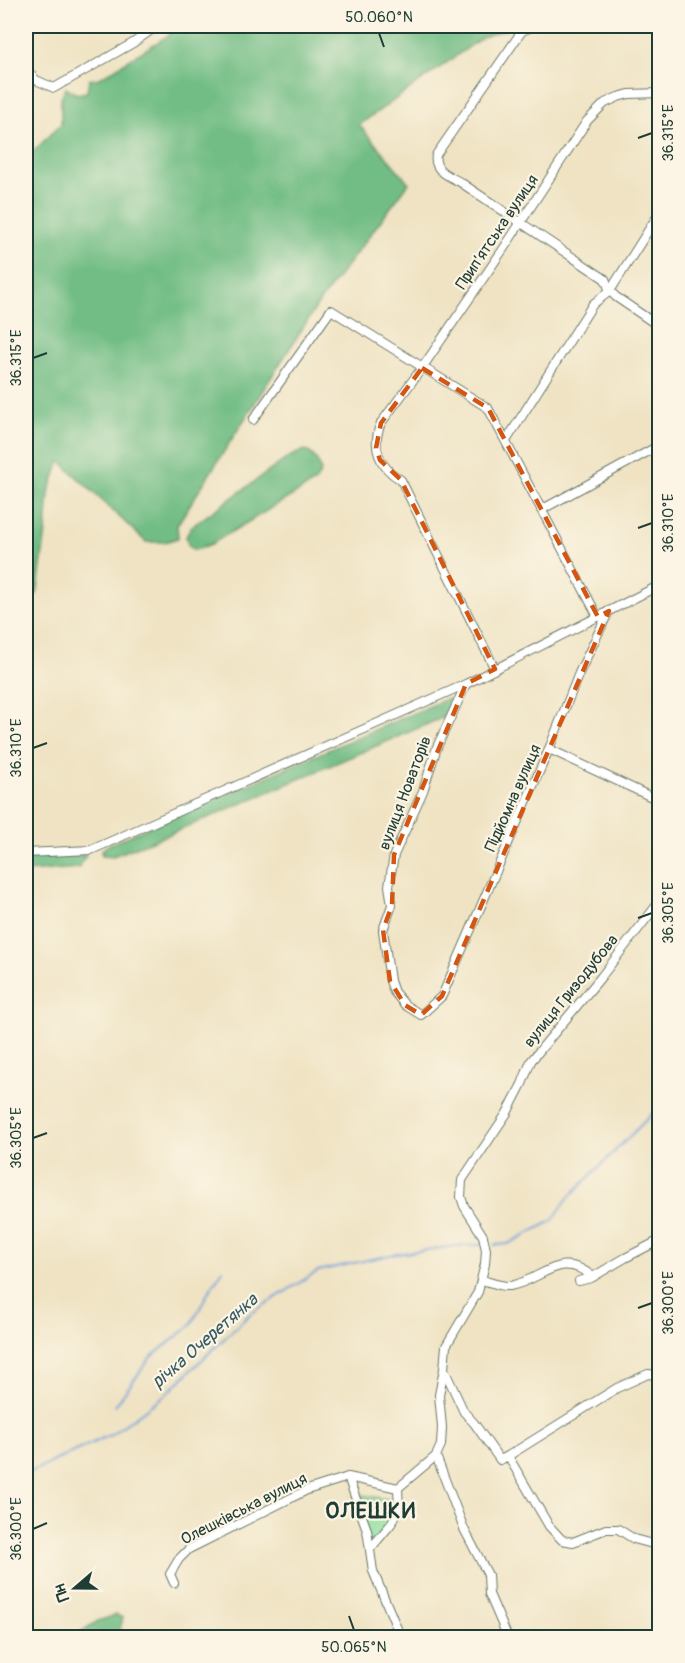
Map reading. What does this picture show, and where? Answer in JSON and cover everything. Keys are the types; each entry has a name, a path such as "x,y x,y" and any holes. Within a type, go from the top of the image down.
{"street":[{"path":"26,69 36,80 54,88 134,43 157,26"},
{"path":"534,26 522,31 436,155 435,161 441,171 605,279 610,291 616,297 660,327"},
{"name":"Прип’ятська вулиця","path":"495,669 401,480 391,474 380,460 376,441 381,423 422,368 586,121 605,104 618,97 629,94 660,93"},
{"path":"506,441 593,304 610,291 660,212"},
{"path":"253,420 331,310 488,408 598,617"},
{"path":"541,510 660,445"},
{"path":"26,853 91,850 466,684 660,585"},
{"name":"Підйомна вулиця","path":"442,996 579,674 609,612"},
{"name":"вулиця Новаторів","path":"442,996 422,1015 405,1005 394,992 390,981 383,930 392,905 389,886 394,855 423,791 437,747 466,684"},
{"path":"549,749 660,801"},
{"name":"вулиця Гризодубова","path":"436,1456 441,1445 439,1395 446,1346 482,1280 486,1250 483,1236 464,1206 461,1197 462,1180 507,1113 531,1061 602,977 660,901"},
{"path":"579,1281 594,1277 660,1240"},
{"path":"482,1280 508,1286 564,1264 583,1269 594,1277"},
{"path":"444,1369 464,1413 500,1460 617,1388 648,1374 658,1377"},
{"path":"371,1548 391,1524 399,1509 398,1488 436,1456 464,1529 488,1575 489,1594 508,1638"},
{"path":"508,1456 549,1526 562,1540 573,1542 606,1529 618,1529 647,1545 660,1546"},
{"path":"348,1477 367,1530 373,1571 401,1638"},
{"name":"Олешківська вулиця","path":"174,1583 170,1574 179,1559 189,1549 307,1490 348,1477 398,1488"}],"highlighted area":[{"path":"422,368 488,408 598,617 609,611 442,996 421,1015 405,1005 390,981 383,930 392,905 394,855 466,684 495,669 401,480 380,460 376,448 381,423"}],"green space":[{"path":"175,26 514,26 483,37 359,125 409,183 318,304 177,525 178,538 165,542 146,542 60,461 49,492 37,594 26,597 26,159 61,124 61,97 66,88 77,94 87,92 89,80 100,78 169,35"},
{"path":"305,450 316,459 320,468 321,472 315,482 211,544 195,550 189,546 186,537 191,527 289,457"},
{"path":"446,699 453,702 453,709 444,717 170,834 113,856 102,855 101,851 108,845"},
{"path":"86,855 79,868 26,872 26,856"},
{"path":"355,1494 398,1501 399,1509 371,1548"},
{"path":"116,1615 123,1618 119,1633 114,1637 72,1637 98,1621"}],"waterway":[{"name":"річка Очеретянка","path":"494,1245 508,1244 552,1221 568,1198 660,1106"},
{"name":"річка Очеретянка","path":"26,1474 112,1434 165,1395 250,1314 318,1271 390,1255 456,1246 482,1245"},
{"path":"115,1406 150,1358 191,1325 223,1270"}],"district":[{"name":"ОЛЕШКИ","path":"371,1511"}]}
